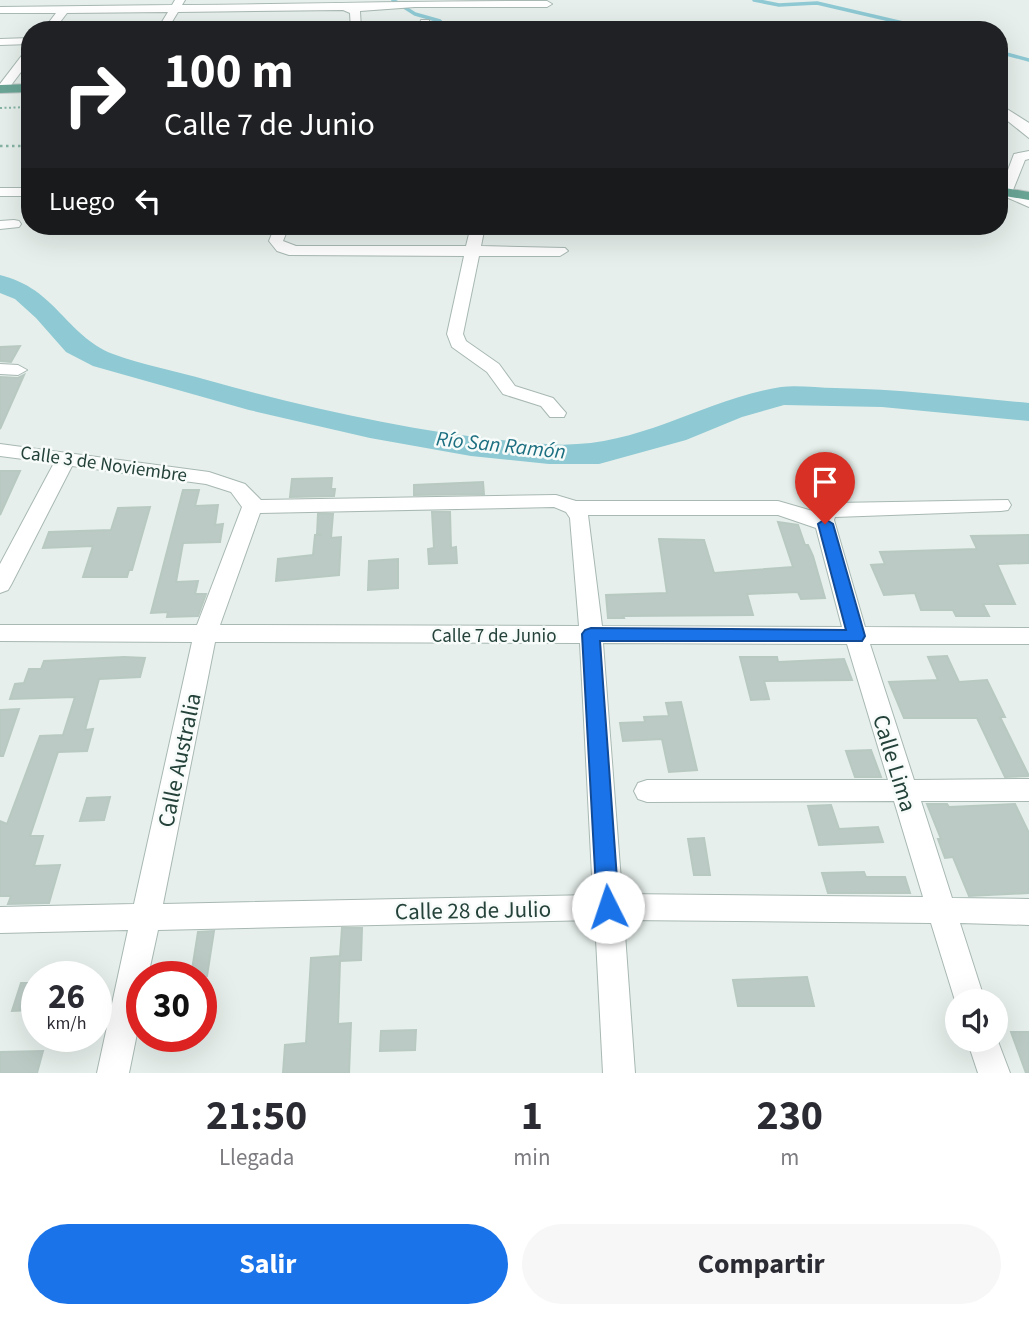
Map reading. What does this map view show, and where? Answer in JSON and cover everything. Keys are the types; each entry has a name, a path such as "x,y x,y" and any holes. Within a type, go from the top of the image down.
{"main road":[{"path":"1,89 21,88"},
{"path":"1008,193 1029,196"}],"street":[{"path":"0,10 177,4 284,4 351,8 415,2 547,4"},
{"path":"167,21 177,4"},
{"path":"351,8 355,11 357,21"},
{"path":"55,21 64,9"},
{"path":"0,42 21,41"},
{"path":"1,89 21,63"},
{"path":"1008,114 1025,126 1029,134"},
{"path":"1008,180 1019,157 1029,155"},
{"path":"0,192 21,192"},
{"path":"1008,194 1029,203"},
{"path":"278,235 276,241 283,249 560,251"},
{"path":"476,235 455,334 458,343 493,368 509,390 547,402 557,413"},
{"name":"Calle 3 de Noviembre","path":"0,450 209,478 238,488 251,501 252,507"},
{"path":"0,584 66,457"},
{"path":"252,507 556,501 574,508 778,508 800,513 825,524"},
{"path":"825,524 824,515 835,509 1001,505"},
{"name":"Calle Australia","path":"113,1073 205,635 252,507"},
{"path":"574,508 580,519 591,634 619,1073"},
{"name":"Calle Lima","path":"825,524 939,911 966,989"},
{"name":"Calle 7 de Junio","path":"0,634 1029,636"},
{"path":"647,791 1029,790"},
{"name":"Calle 28 de Julio","path":"0,920 608,907 765,906 1029,912"},
{"path":"986,1052 994,1073"}],"path":[{"path":"0,108 21,107"},
{"path":"0,146 21,146"}],"building":[{"path":"20,346 11,362 0,361 0,347"},
{"path":"24,375 0,429 0,377 18,378"},
{"path":"0,471 20,471 0,515"},
{"path":"332,478 331,489 335,489 334,496 290,497 292,479"},
{"path":"483,482 484,494 414,495 414,485"},
{"path":"183,490 199,490 195,506 218,505 215,525 223,524 220,542 183,543 176,582 198,581 195,594 206,594 198,616 167,617 168,612 151,613"},
{"path":"150,507 132,570 129,570 127,577 83,577 93,546 43,548 49,532 111,530 118,508"},
{"path":"432,512 450,512 451,548 456,547 457,563 429,564 428,549 434,548"},
{"path":"318,514 333,514 331,538 341,537 339,575 276,581 278,559 313,555 315,535 322,535 317,534"},
{"path":"778,522 798,525 805,545 808,545 813,556 825,598 801,599 798,592 747,594 753,615 608,618 606,595 667,593 659,539 704,540 714,573 793,567"},
{"path":"1029,535 1029,563 997,564 1015,604 983,604 989,616 956,616 953,610 921,610 915,593 884,595 871,565 885,564 880,552 977,549 971,536"},
{"path":"398,559 398,588 368,590 369,561"},
{"path":"947,656 959,682 987,680 1005,717 1000,717 1029,776 1005,777 977,718 904,718 889,682 938,680 928,657"},
{"path":"740,657 777,657 778,662 844,659 852,680 764,681 769,699 751,700"},
{"path":"145,658 140,677 99,679 85,730 93,729 87,751 58,752 30,836 43,836 34,866 60,865 49,903 8,904 11,896 0,896 0,821 7,824 40,736 63,735 75,697 10,699 15,684 24,683 29,669 41,669 44,661"},
{"path":"681,702 697,770 669,772 662,739 623,741 620,723 645,722 644,717 669,716 666,703"},
{"path":"19,709 3,756 0,756 0,710"},
{"path":"871,750 881,777 855,777 846,751"},
{"path":"110,797 104,820 80,821 87,798"},
{"path":"927,804 947,804 949,807 1015,804 1029,833 1029,893 969,896 953,857 945,858 938,839 941,839"},
{"path":"831,805 839,829 878,827 883,842 819,845 808,806"},
{"path":"704,838 710,875 694,875 688,839"},
{"path":"864,872 866,877 905,877 910,893 828,893 822,873"},
{"path":"342,928 362,928 361,960 340,961 338,1024 351,1023 349,1073 283,1073 285,1045 306,1043 311,958 340,956"},
{"path":"214,931 209,961 193,961 198,932"},
{"path":"807,977 814,1006 738,1006 733,980"},
{"path":"21,983 21,1011 12,1011"},
{"path":"416,1030 415,1050 380,1051 381,1031"},
{"path":"1011,1032 1029,1032 1029,1073 1026,1073"},
{"path":"0,1052 43,1052 37,1073 0,1073"}],"waterway":[{"path":"393,0 415,14 440,21"},
{"path":"754,0 779,5 817,3 894,21"},
{"path":"1008,54 1029,60"},
{"name":"Río San Ramón","path":"0,283 24,293 46,312 76,346 103,360 249,401 370,429 471,446 549,454 599,454 675,433 731,410 783,396 882,398 1029,412"}],"route":[{"path":"608,907 591,634 856,636 825,524"}]}
